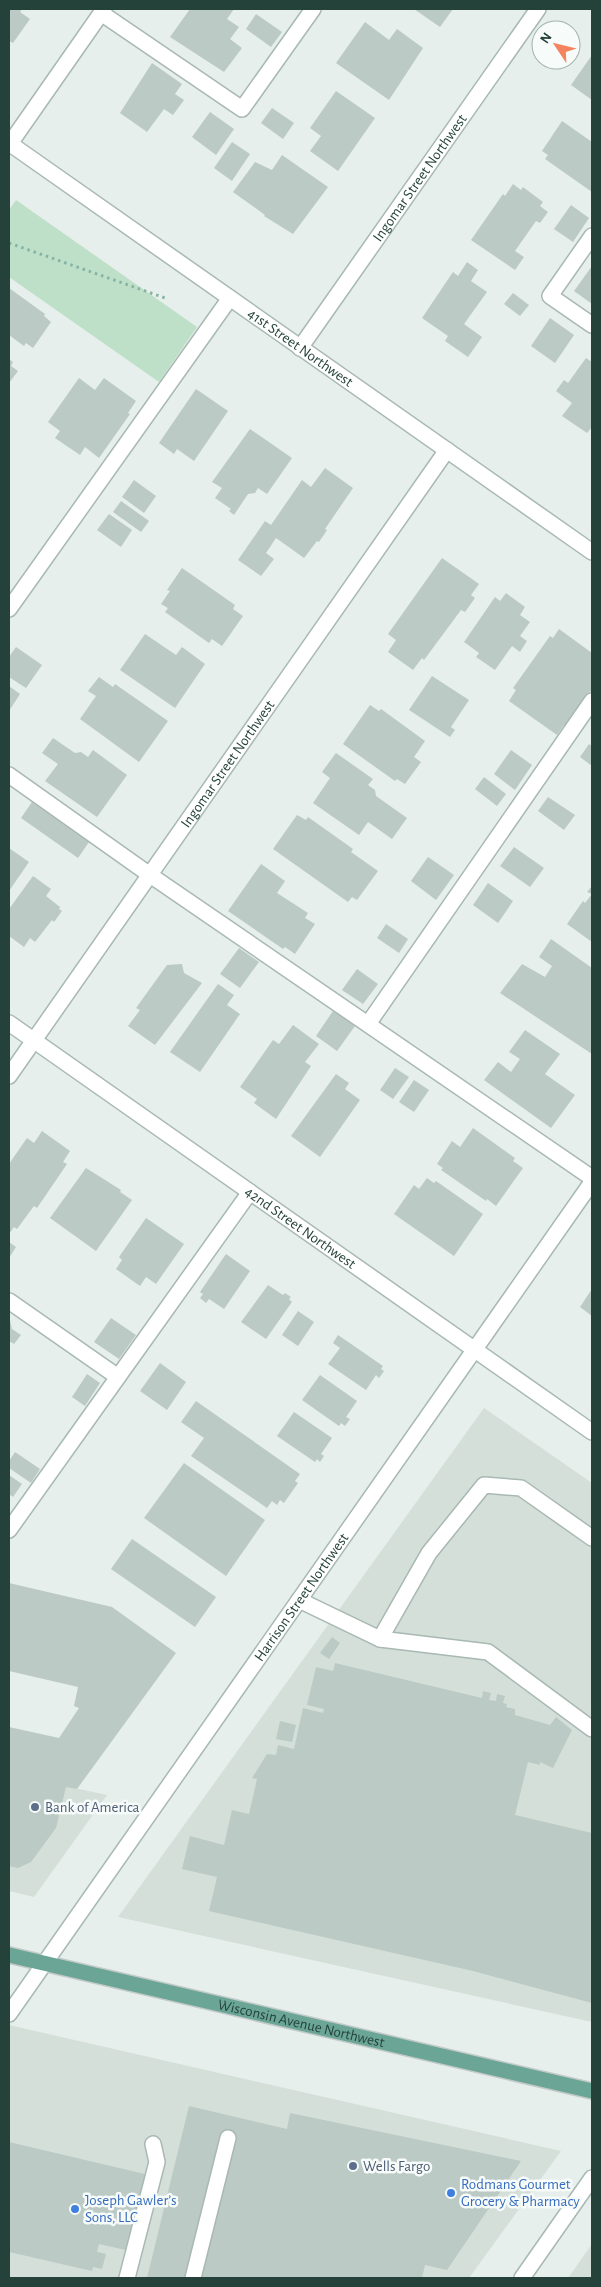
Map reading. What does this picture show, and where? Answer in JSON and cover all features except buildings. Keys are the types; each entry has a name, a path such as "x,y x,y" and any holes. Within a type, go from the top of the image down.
{"main road":[{"name":"Wisconsin Avenue Northwest","path":"9,1955 592,2091"}],"street":[{"path":"9,144 102,11 242,109 313,9"},
{"name":"Ingomar Street Northwest","path":"300,348 538,9"},
{"name":"41st Street Northwest","path":"9,144 592,552"},
{"path":"592,236 550,296 592,325"},
{"path":"9,609 230,298"},
{"name":"Ingomar Street Northwest","path":"9,1076 447,450"},
{"path":"368,1024 592,701"},
{"path":"9,775 150,875 592,1178"},
{"name":"42nd Street Northwest","path":"9,1023 592,1432"},
{"name":"Harrison Street Northwest","path":"9,2014 592,1182"},
{"path":"9,1530 250,1192"},
{"path":"9,1301 118,1377"},
{"path":"380,1639 429,1553 484,1485 521,1488 592,1538"},
{"path":"299,1600 380,1639 488,1652 592,1729"},
{"path":"193,2278 228,2138"},
{"path":"127,2278 157,2162 153,2144"},
{"path":"522,2278 592,2178"}],"path":[{"path":"9,243 168,299"}],"shaded area":[{"path":"484,1408 592,1483 592,2022 118,1917"},
{"path":"9,1774 107,1795 34,1897 9,1891"},
{"path":"9,2025 561,2151 469,2278 9,2278"},
{"path":"592,2244 592,2278 568,2278"}],"green space":[{"path":"16,200 197,327 159,382 9,277 9,210"}],"place":[{"name":"Bank of America","path":"35,1807"},
{"name":"Wells Fargo","path":"353,2166"},
{"name":"Rodmans Gourmet Grocery & Pharmacy","path":"451,2193"},
{"name":"Joseph Gawler’s Sons, LLC","path":"75,2209"}]}
